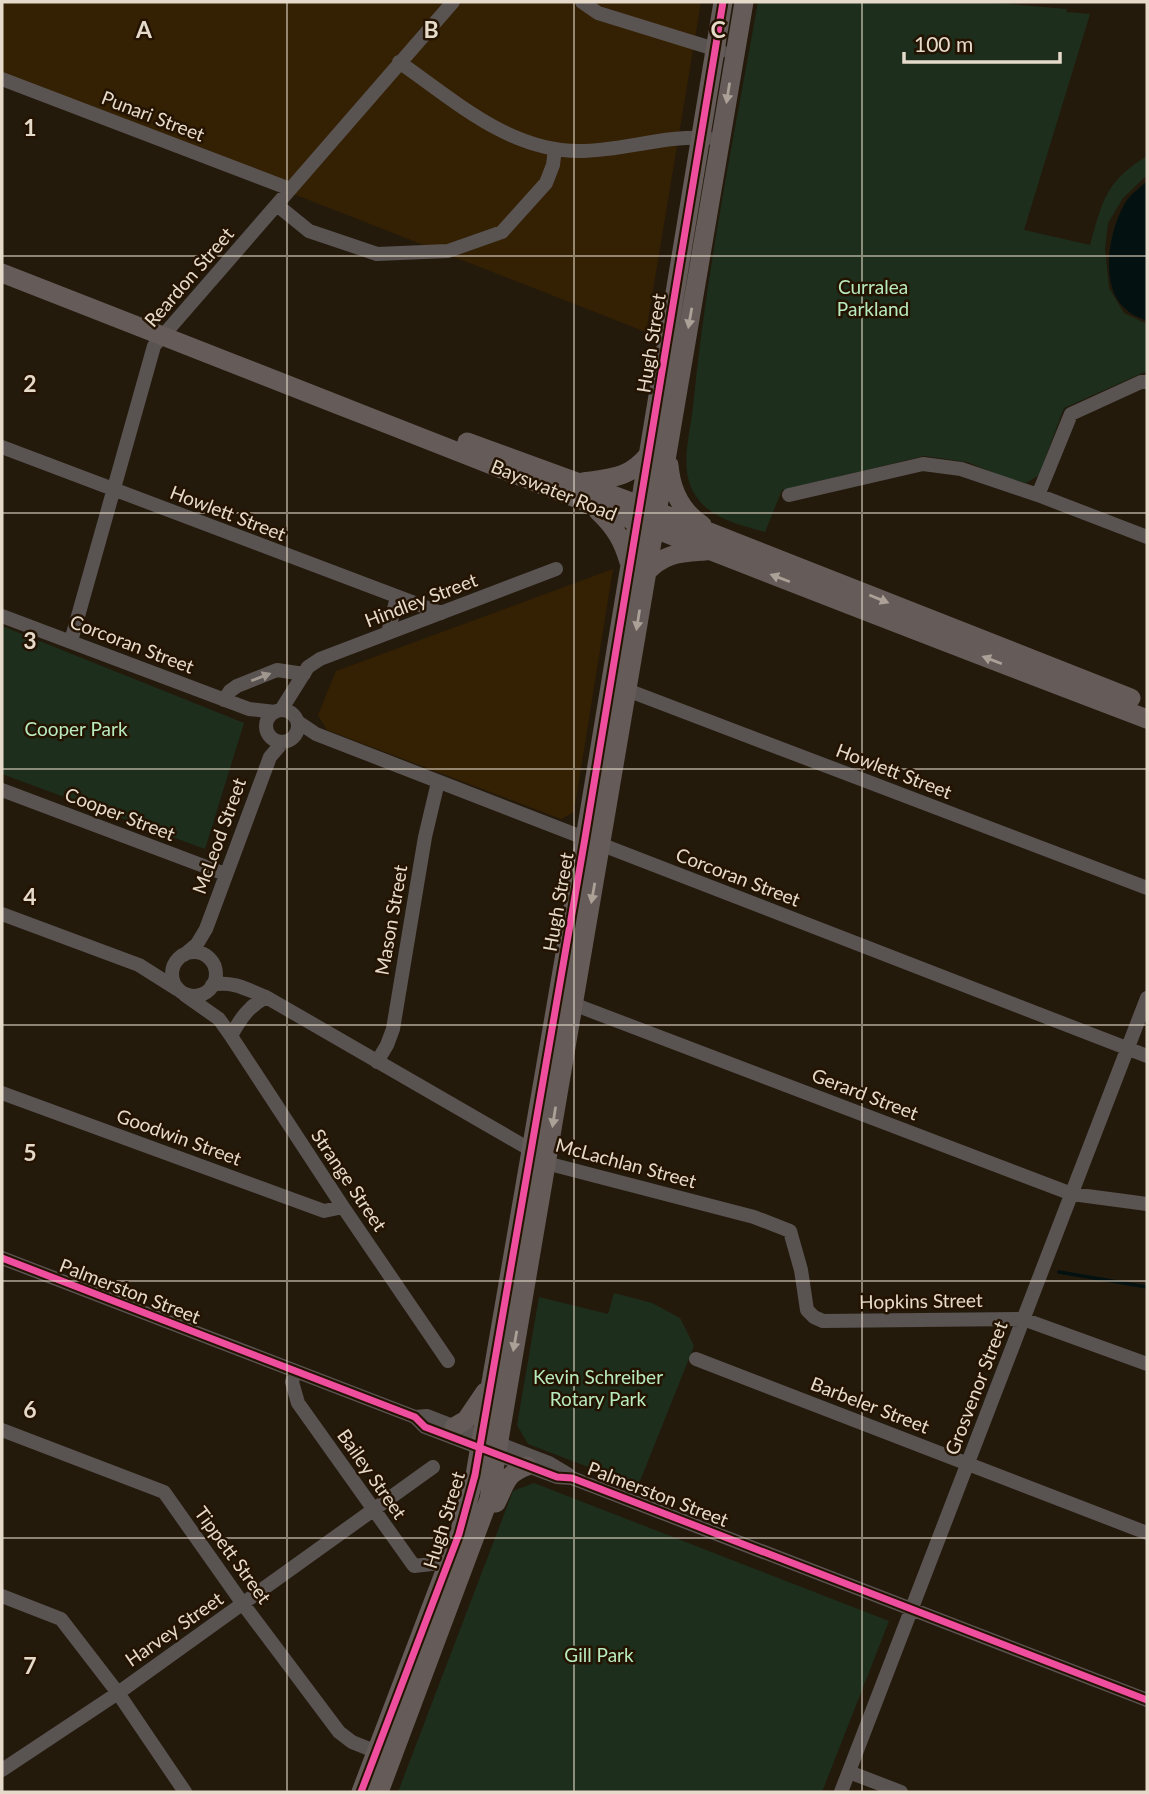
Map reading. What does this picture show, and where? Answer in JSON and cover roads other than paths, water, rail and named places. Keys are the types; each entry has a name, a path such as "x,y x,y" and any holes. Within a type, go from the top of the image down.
{"main road":[{"name":"Hugh Street","path":"711,138 715,50 723,2"},
{"name":"Hugh Street","path":"379,1792 384,1755 488,1445 546,1163 573,1004 593,841 646,517 711,138 735,55 744,2"},
{"name":"Bayswater Road","path":"2,263 593,506 646,517"},
{"name":"Bayswater Road","path":"2,273 579,482 646,517 1147,705"},
{"path":"579,482 631,472 658,454 682,505 714,543 664,558 638,570 617,532 593,506"},
{"name":"Bayswater Road","path":"714,543 1147,719"},
{"name":"Hugh Street","path":"360,1792 384,1755 484,1516 495,1466 488,1445 490,1384 530,1150 593,841 627,690 638,570"},
{"path":"454,1427 466,1420 475,1410 490,1384"},
{"path":"484,1516 497,1501 509,1476 515,1470 527,1466"}],"street":[{"name":"Reardon Street","path":"71,641 154,346 453,2"},
{"path":"582,2 598,13 735,55"},
{"path":"399,62 500,131 519,140 555,149 581,151 711,138"},
{"name":"Punari Street","path":"2,79 290,188"},
{"path":"277,205 309,231 377,254 448,251 502,232 545,183 555,149"},
{"path":"1038,495 1071,414 1141,382 1147,382"},
{"name":"Howlett Street","path":"2,447 441,613"},
{"path":"789,495 923,464 961,469 1147,537"},
{"name":"Hindley Street","path":"278,711 308,667 320,659 556,569"},
{"path":"388,633 397,597"},
{"name":"Corcoran Street","path":"2,616 249,709 278,711"},
{"path":"224,700 237,686 278,670 301,677 297,734 288,740"},
{"name":"Howlett Street","path":"627,690 1147,888"},
{"name":"Corcoran Street","path":"249,709 267,732"},
{"path":"298,721 289,711 278,711 267,721 267,732 276,741 316,734"},
{"name":"Corcoran Street","path":"298,721 316,734 1147,1056"},
{"name":"McLeod Street","path":"267,732 270,757"},
{"name":"McLeod Street","path":"179,959 197,944 206,929 270,757 288,740"},
{"name":"Mason Street","path":"377,1062 393,1029 425,837 438,782"},
{"name":"Cooper Street","path":"2,790 225,874"},
{"path":"2,914 139,965 158,967 179,959 197,953 213,964 216,977 211,988 197,996 181,992 172,978 179,959"},
{"name":"McLeod Street","path":"206,929 206,946 213,964"},
{"name":"McLachlan Street","path":"213,964 235,984"},
{"name":"Strange Street","path":"139,965 219,1020 449,1361"},
{"name":"McLachlan Street","path":"211,988 222,983 235,984 266,997 530,1150 546,1163 754,1217 790,1231 801,1270 807,1310 814,1318"},
{"name":"Strange Street","path":"211,988 219,1020"},
{"path":"231,1036 244,1013 266,997"},
{"name":"Grosvenor Street","path":"841,1792 1147,998"},
{"name":"Gerard Street","path":"573,1004 1072,1195 1147,1203"},
{"name":"Goodwin Street","path":"2,1093 324,1211 343,1207"},
{"name":"Palmerston Street","path":"2,1258 415,1417 425,1427 556,1467 572,1478 1147,1700"},
{"name":"Hopkins Street","path":"814,1318 832,1322 1023,1319 1147,1364"},
{"name":"Barbeler Street","path":"696,1359 1147,1533"},
{"name":"Bailey Street","path":"295,1371 292,1382 298,1403 414,1566 449,1562"},
{"name":"Palmerston Street","path":"415,1417 427,1416 454,1427 527,1466 557,1478 572,1478"},
{"name":"Tippett Street","path":"2,1430 164,1492 243,1604 339,1732 352,1742 384,1755"},
{"name":"Harvey Street","path":"2,1770 118,1693 433,1467"},
{"path":"2,1596 61,1619 118,1693 185,1792"},
{"path":"849,1772 901,1792"}],"waterway":[{"path":"1059,1272 1147,1287"}],"park label":[{"name":"Curralea Parkland","path":"873,298"},
{"name":"Cooper Park","path":"76,729"},
{"name":"Kevin Schreiber Rotary Park","path":"598,1388"},
{"name":"Gill Park","path":"599,1655"}]}
